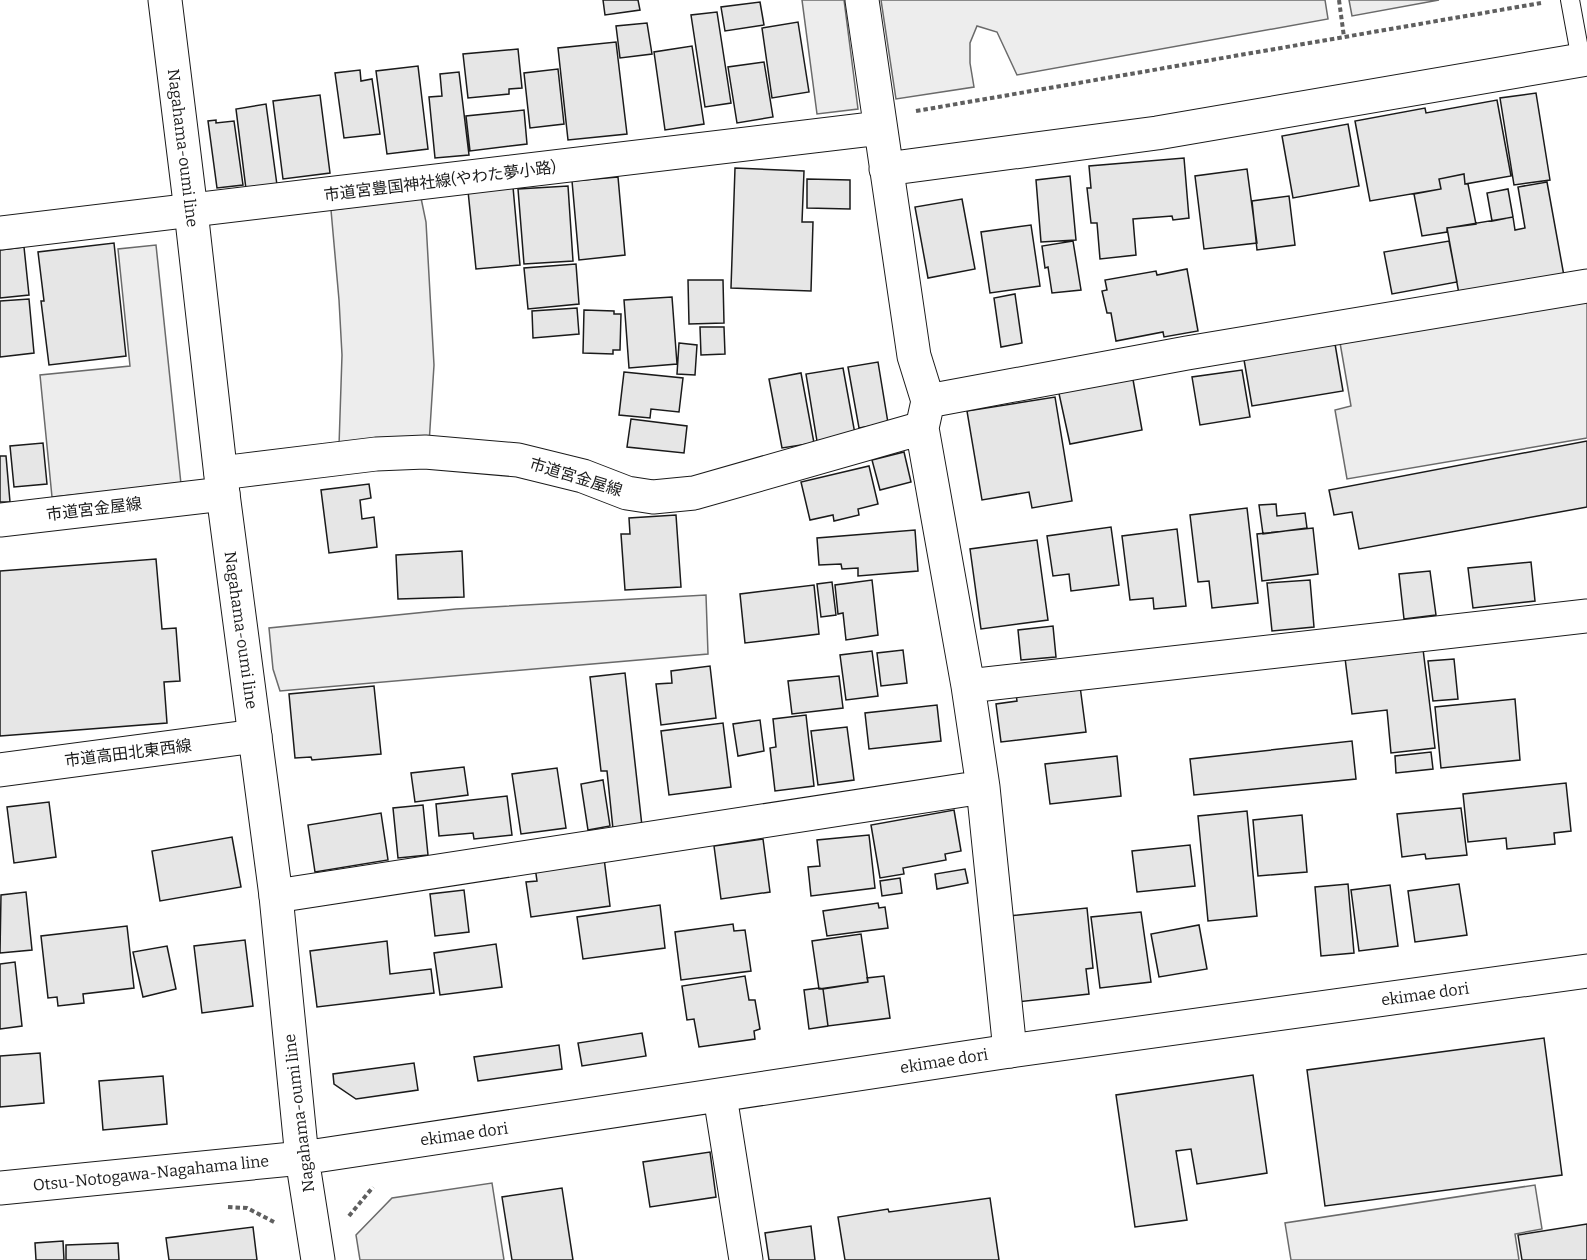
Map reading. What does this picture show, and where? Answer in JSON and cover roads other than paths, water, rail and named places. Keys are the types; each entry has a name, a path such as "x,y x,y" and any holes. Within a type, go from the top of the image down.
{"street":[{"name":"Nagahama-oumi line","path":"165,0 222,484 276,896 302,1158 318,1260"},
{"path":"862,0 914,356 983,787 1010,1051"},
{"path":"886,170 1156,133 1584,59"},
{"name":"市道宮豊国神社線(やわた夢小路)","path":"0,233 191,211 880,123"},
{"name":"市道宮金屋線","path":"0,519 222,484 376,454 425,452 518,460 583,476 627,493 653,497 694,493 925,414 1187,353 1587,286"},
{"path":"968,686 1587,616"},
{"name":"市道高田北東西線","path":"0,770 255,736"},
{"path":"276,896 983,787"},
{"name":"ekimae dori","path":"302,1158 1010,1051 1587,971"},
{"path":"720,1096 746,1260"},
{"name":"Otsu-Notogawa-Nagahama line","path":"0,1188 302,1158"}],"lane":[{"path":"1570,0 1584,59"}]}
